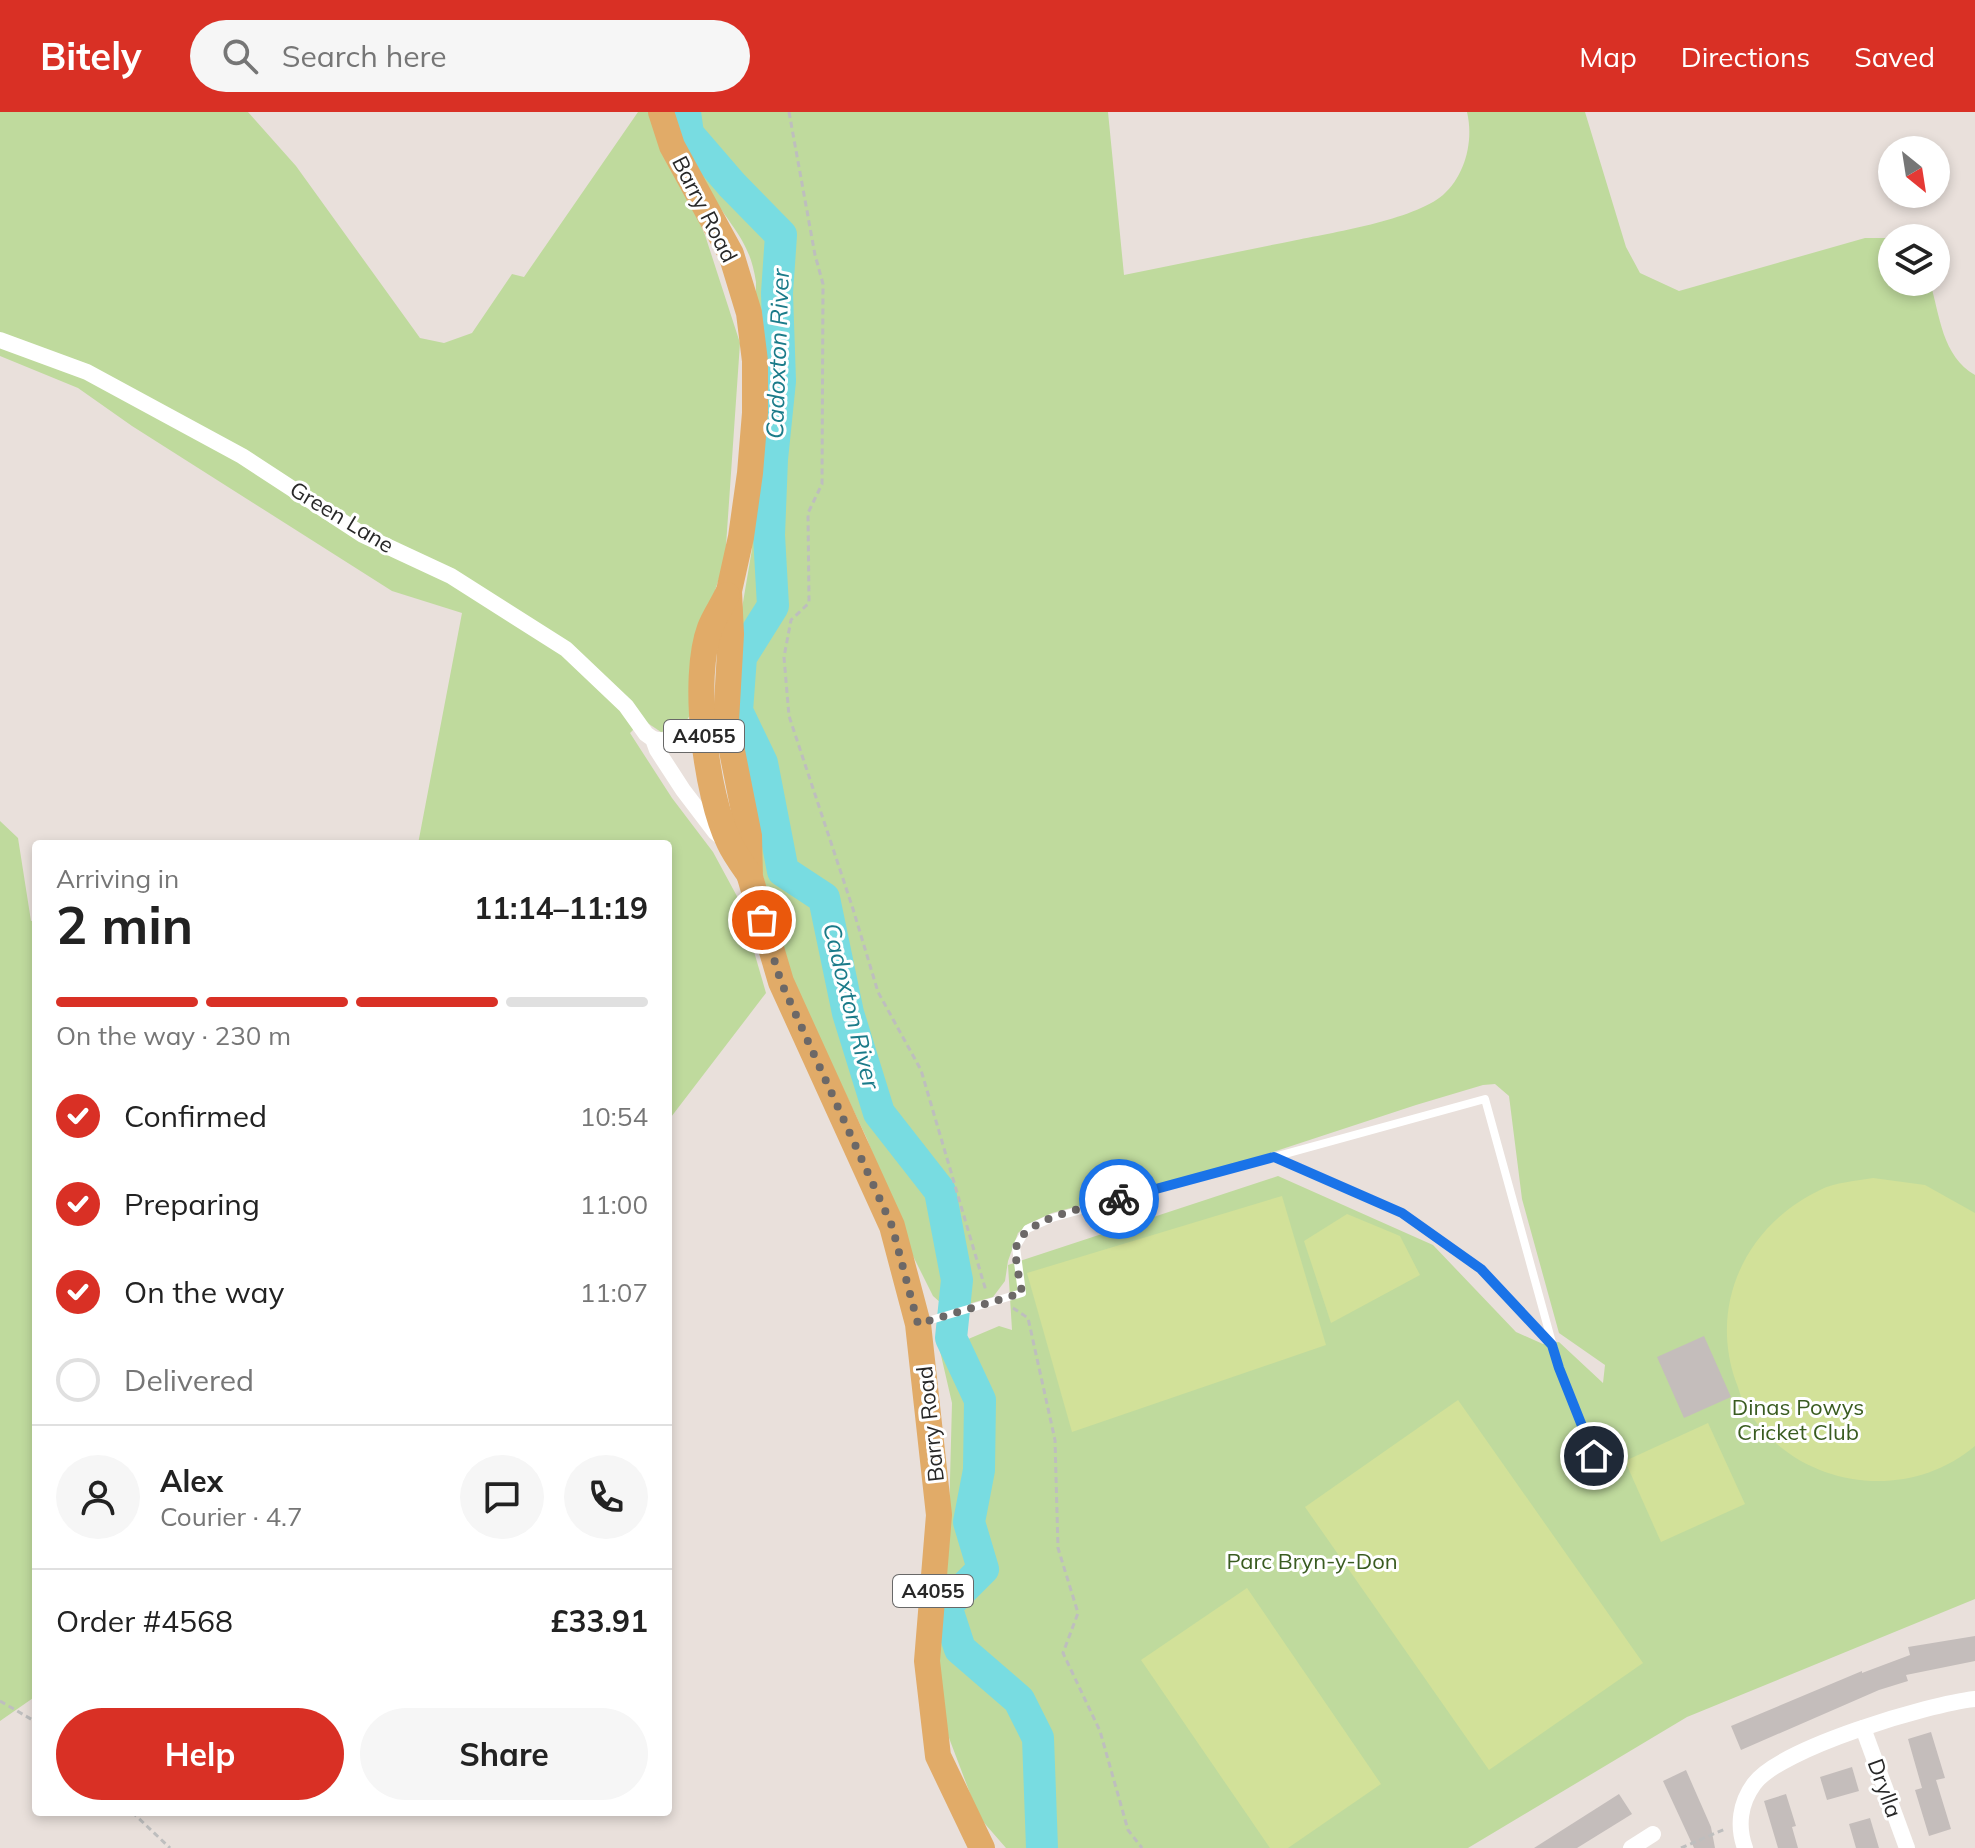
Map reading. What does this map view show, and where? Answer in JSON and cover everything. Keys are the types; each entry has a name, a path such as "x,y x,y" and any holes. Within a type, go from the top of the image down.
{"main road":[{"name":"Barry Road","path":"661,112 672,146 731,254 749,313 755,361 755,413 746,499 729,591 731,634 726,721 749,836 750,877 781,982 892,1226 918,1324 939,1515 927,1661 938,1756 982,1848"},
{"name":"Barry Road","path":"729,591 709,630 703,673 702,719 712,783 728,842 750,877"}],"street":[{"name":"Green Lane","path":"0,340 87,372 242,456 363,535 451,576 566,649 626,706 653,739 683,790 715,832 728,842"},
{"path":"653,739 661,741 685,735 702,719"},
{"path":"683,790 695,791 712,783 733,763"},
{"path":"1745,1848 1740,1816 1755,1783 1770,1770 1863,1728 1921,1710 1975,1699"},
{"name":"Drylla","path":"1863,1728 1907,1848"},
{"path":"1631,1848 1653,1834"}],"lane":[{"path":"918,1324 1022,1293 1016,1247 1027,1229 1052,1218 1485,1099 1559,1368 1594,1456"},
{"path":"1274,1157 1402,1213 1481,1269 1552,1345"}],"path":[{"path":"789,112 823,284 822,484 808,513 809,603 791,620 784,657 789,716 878,992 921,1070 989,1303"},
{"path":"1001,1299 1028,1318 1055,1440 1058,1548 1078,1613 1063,1653 1100,1731 1128,1830 1142,1848"},
{"path":"0,1701 32,1720"},
{"path":"136,1816 170,1848"},
{"path":"1681,1848 1740,1823"}],"green space":[{"path":"0,112 248,112 296,166 420,338 444,343 472,333 512,274 524,277 638,112 650,112 705,235 740,343 725,560 710,606 691,714 681,728 661,732 643,720 630,733 672,798 713,852 739,900 766,993 672,1116 672,840 419,840 462,613 392,591 132,426 78,388 0,356"},
{"path":"674,112 1108,112 1124,275 1349,230 1413,212 1430,204 1451,187 1462,168 1469,135 1467,112 1585,112 1626,247 1640,273 1679,291 1865,238 1878,238 1878,296 1934,296 1949,346 1955,357 1975,375 1975,1599 1687,1717 1468,1848 1006,1848 979,1817 935,1701 948,1556 952,1403 940,1351 999,1326 1012,1330 1008,1265 1278,1176 1433,1245 1516,1332 1543,1344 1559,1342 1603,1383 1605,1365 1559,1333 1522,1199 1509,1096 1495,1084 1416,1105 1240,1163 1052,1213 1028,1224 1018,1233 1008,1261 1005,1281 993,1297 961,1306 941,1303 933,1296 908,1246 867,1139 789,974 763,876 739,759 740,620 752,549 756,282 750,257 740,237 702,178"},
{"path":"0,821 18,838 32,921 32,1699 0,1721"},
{"name":"Dinas Powys Cricket Club","path":"1873,1178 1925,1185 1975,1213 1975,1446 1947,1465 1916,1476 1883,1481 1850,1479 1819,1470 1790,1454 1765,1432 1744,1404 1736,1382 1729,1353 1727,1324 1731,1296 1740,1270 1754,1245 1772,1224 1794,1205 1826,1187"},
{"path":"1282,1196 1326,1345 1072,1432 1027,1273"},
{"path":"1347,1214 1400,1236 1420,1275 1331,1323 1304,1241"},
{"path":"1458,1400 1643,1663 1489,1770 1305,1507"},
{"path":"1708,1423 1745,1504 1661,1542 1625,1461"},
{"path":"1247,1588 1381,1784 1288,1848 1270,1848 1141,1660"}],"building":[{"path":"1704,1336 1731,1397 1684,1418 1657,1357"},
{"path":"1975,1636 1975,1661 1906,1675 1908,1681 1879,1690 1741,1750 1731,1726 1862,1671 1910,1655 1908,1647"},
{"path":"1931,1732 1945,1778 1936,1780 1951,1829 1929,1836 1915,1790 1922,1788 1908,1739"},
{"path":"1852,1767 1859,1791 1827,1800 1820,1777"},
{"path":"1686,1770 1711,1827 1715,1848 1694,1848 1663,1781"},
{"path":"1619,1794 1632,1814 1577,1848 1534,1848"},
{"path":"1786,1794 1796,1826 1792,1827 1798,1848 1778,1848 1764,1801"},
{"path":"1870,1818 1879,1848 1856,1848 1849,1824"}],"waterway":[{"name":"Cadoxton River","path":"685,112 688,134 781,235 777,293 780,381 772,459 769,535 773,606 741,657 737,711 762,763 783,871 824,898 848,1013 879,1113 940,1191 957,1280 951,1338 980,1400 979,1470 969,1522 983,1569 946,1606 960,1649 1019,1700 1038,1738 1042,1848"}],"way so far":[{"path":"762,920 781,982 892,1226 918,1324 1022,1293 1016,1247 1027,1229 1052,1218 1119,1199"}],"route":[{"path":"1119,1199 1274,1157 1402,1213 1481,1269 1552,1345 1594,1456"}],"park label":[{"name":"Parc Bryn-y-Don","path":"1312,1561"}]}
